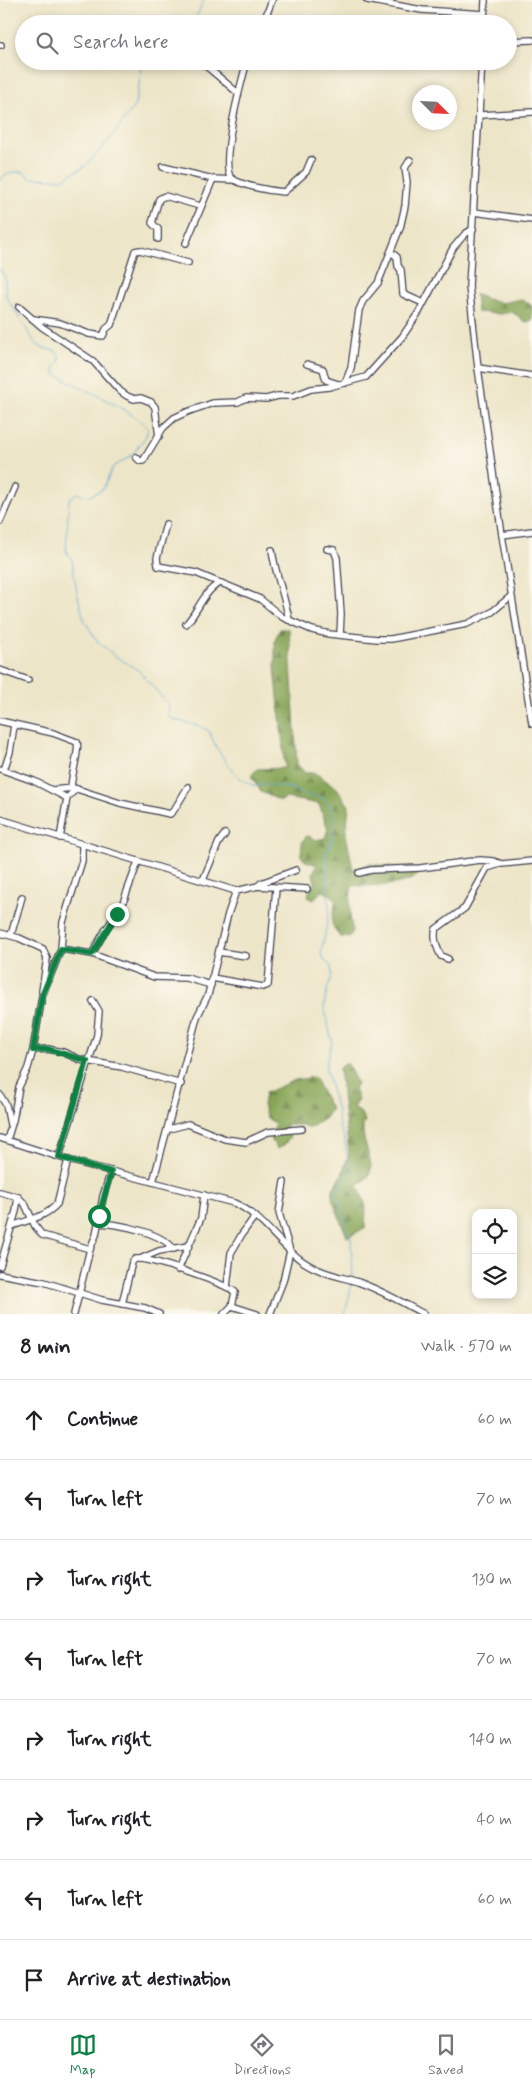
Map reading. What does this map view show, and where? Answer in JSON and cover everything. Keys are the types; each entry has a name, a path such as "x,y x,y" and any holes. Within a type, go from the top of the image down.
{"street":[{"path":"266,15 272,0"},
{"path":"368,0 422,10 484,14 485,0"},
{"path":"517,41 532,40"},
{"path":"211,70 238,92"},
{"path":"234,180 229,173 228,157 234,108 245,70"},
{"path":"482,70 469,286 478,368 502,535 532,723"},
{"path":"480,115 532,112"},
{"path":"163,167 213,179 234,180 273,191 284,192 306,172 311,160"},
{"path":"343,384 351,368 358,310 378,283 402,223 407,182 405,168 410,160"},
{"path":"186,243 213,179"},
{"path":"158,239 158,230 152,223 159,199 165,196 200,206"},
{"path":"474,212 532,220"},
{"path":"136,457 140,462 143,461 163,428 174,418 212,403 238,402 246,398 266,399 278,396 293,396 311,389 362,379 378,365 402,337 453,248 465,234 473,229"},
{"path":"33,319 60,323 89,334 103,336 111,325 135,251 140,250 188,263"},
{"path":"391,252 398,258 403,294 423,303"},
{"path":"19,307 42,327 93,361 120,391 134,399 141,398 153,404 159,436"},
{"path":"307,364 323,369 326,380 343,384"},
{"path":"478,368 532,376"},
{"path":"0,522 15,487"},
{"path":"166,524 157,558 158,566 196,573 260,599 289,620 312,630 340,635 391,638 459,626 492,612 511,596"},
{"path":"502,535 532,531"},
{"path":"327,549 334,550 337,558 341,614 340,635"},
{"path":"272,550 275,569 286,600 289,620"},
{"path":"186,624 212,588 220,583"},
{"path":"0,670 28,680"},
{"path":"0,721 47,731 77,742 78,752 72,774 74,788 67,798 60,838"},
{"path":"14,725 10,752 2,769 67,798"},
{"path":"52,790 74,788 120,803 170,814 188,787"},
{"path":"0,819 203,880 236,892 258,886 307,889"},
{"path":"203,880 219,842 225,834"},
{"path":"42,996 61,949 63,922 82,861 82,844"},
{"path":"359,873 371,870 420,868 480,860 494,861 500,864"},
{"path":"448,959 442,956 438,950 436,929 465,908 487,868 500,864 532,861"},
{"path":"92,954 121,908 138,862"},
{"path":"258,886 261,883 296,870"},
{"path":"212,978 263,987 268,985 276,888"},
{"path":"153,1182 181,1084 197,1017 208,995 215,960 236,892"},
{"path":"11,935 22,898"},
{"path":"0,933 11,935 39,946 46,954 42,996 33,1050 28,1068 19,1087 7,1140"},
{"path":"61,949 92,954 154,977 186,978 211,985"},
{"path":"219,952 246,956"},
{"path":"59,1157 87,1061 97,1035 100,1016 93,1001"},
{"path":"33,1050 48,1049 87,1061 122,1067 181,1084"},
{"path":"0,1095 6,1106 11,1127"},
{"path":"169,1129 188,1124 225,1139 246,1142 268,1132 302,1129"},
{"path":"0,1138 111,1172 234,1202 255,1216 301,1260 322,1273 377,1290 424,1314"},
{"path":"12,1226 32,1220 57,1204 68,1160"},
{"path":"74,1314 98,1223 103,1196 111,1172"},
{"path":"270,1314 283,1281 290,1251 280,1213 284,1182"},
{"path":"0,1192 18,1197 25,1204 39,1233 42,1235 90,1249"},
{"path":"178,1270 201,1218 204,1195"},
{"path":"0,1266 12,1226 18,1197"},
{"path":"227,1287 231,1253 255,1216"},
{"path":"98,1223 114,1224 162,1239 174,1249"},
{"path":"122,1304 132,1262 135,1259 188,1246"},
{"path":"140,1259 227,1287 235,1292 232,1306 224,1314"},
{"path":"0,1274 44,1282 80,1294 159,1314"},
{"path":"232,1306 257,1314"}],"green space":[{"path":"475,294 498,302 522,300 527,302 532,306 532,320 524,323 521,318 512,312 500,314 477,312"},
{"path":"280,629 289,629 297,764 305,773 315,773 337,788 349,806 346,834 353,869 370,864 416,869 419,874 405,882 396,884 352,886 350,909 353,931 349,937 340,937 335,931 332,919 335,902 332,896 322,891 313,900 308,897 309,890 315,883 313,873 317,865 305,861 301,856 302,843 307,835 315,840 325,838 328,829 319,804 286,798 281,801 261,792 251,776 257,769 285,768 275,667 275,639"},
{"path":"347,1063 357,1083 354,1089 358,1099 353,1108 360,1112 365,1120 363,1135 371,1166 367,1178 358,1186 366,1206 365,1228 347,1237 332,1198 333,1189 342,1175 349,1153 339,1068"},
{"path":"314,1077 331,1109 325,1118 310,1128 302,1125 285,1125 290,1137 284,1145 277,1149 271,1139 275,1124 266,1117 263,1105 265,1093 295,1080"}],"waterway":[{"path":"197,15 204,0"},
{"path":"0,181 5,175 15,172 23,172 31,178 63,179 85,166 110,139 135,105 140,70"},
{"path":"0,269 5,277 6,296 35,343 42,348 56,351 60,357 55,367 55,374 133,415 148,429 146,436 132,455 113,467 103,489 88,497 77,493 69,499 66,551 72,560 77,593 84,619 96,640 115,656 138,670 169,705 168,716 174,720 200,726 209,731 216,747 241,779 254,786 264,784 290,788 311,796 319,796 327,801 333,813 333,838 326,853 329,914 321,953 324,960 331,966 332,976 324,1006 332,1042 326,1070 339,1127 344,1137 349,1167 347,1177 336,1193 351,1239 353,1279"},
{"path":"345,1314 352,1283"}],"route":[{"path":"99,1216 111,1172 59,1157 87,1061 63,1052 48,1049 33,1050 42,996 61,949 92,954 117,914"}]}
